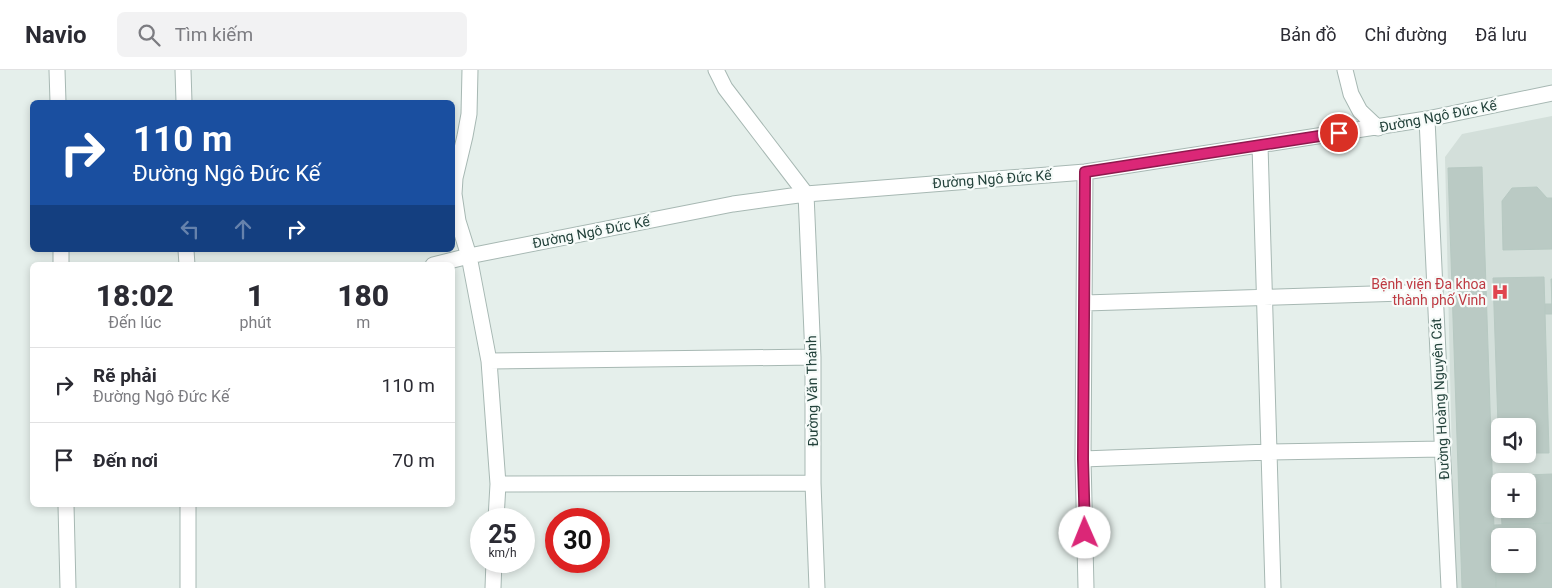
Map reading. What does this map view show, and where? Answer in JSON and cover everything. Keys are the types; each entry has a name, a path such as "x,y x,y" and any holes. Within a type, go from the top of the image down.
{"street":[{"path":"57,70 58,100"},
{"path":"183,70 184,100"},
{"path":"455,178 469,114 470,70"},
{"path":"716,70 725,88 806,194"},
{"path":"1345,70 1351,94 1360,111 1378,128"},
{"name":"Đường Ngô Đức Kế","path":"445,262 733,204 806,194 1085,172 1427,120 1552,93"},
{"name":"Đường Hoàng Nguyên Cát","path":"1427,120 1448,588"},
{"path":"1260,145 1273,588"},
{"path":"1085,172 1083,459 1086,588"},
{"name":"Đường Văn Thánh","path":"806,194 813,357 813,483 817,588"},
{"path":"455,201 458,221 469,256 489,361 498,484 497,508"},
{"path":"1085,303 1435,292"},
{"path":"489,361 813,357"},
{"path":"1083,459 1269,452 1442,449"},
{"path":"498,484 813,483"},
{"path":"66,507 68,588"},
{"path":"188,507 188,588"},
{"path":"493,588 494,573"}],"shaded area":[{"name":"Bệnh viện Đa khoa thành phố Vinh","path":"1552,116 1552,588 1455,588 1445,157 1462,134"}],"building":[{"path":"1482,167 1492,473 1491,518 1494,518 1494,528 1491,528 1491,573 1496,573 1496,588 1462,588 1448,168"},
{"path":"1537,187 1547,198 1552,198 1552,249 1503,250 1502,201 1512,188"},
{"path":"1544,277 1549,453 1536,453 1536,418 1498,418 1493,278"},
{"path":"1545,304 1552,304 1552,314 1545,314"},
{"path":"1552,474 1552,523 1502,525 1502,518 1536,518 1536,475"},
{"path":"1552,523 1552,588 1496,588 1496,573 1536,573 1536,528 1494,528 1494,525"}],"place":[{"name":"Bệnh viện Đa khoa thành phố Vinh","path":"1500,292"}],"route":[{"path":"1085,533 1083,459 1085,172 1339,133"}]}
